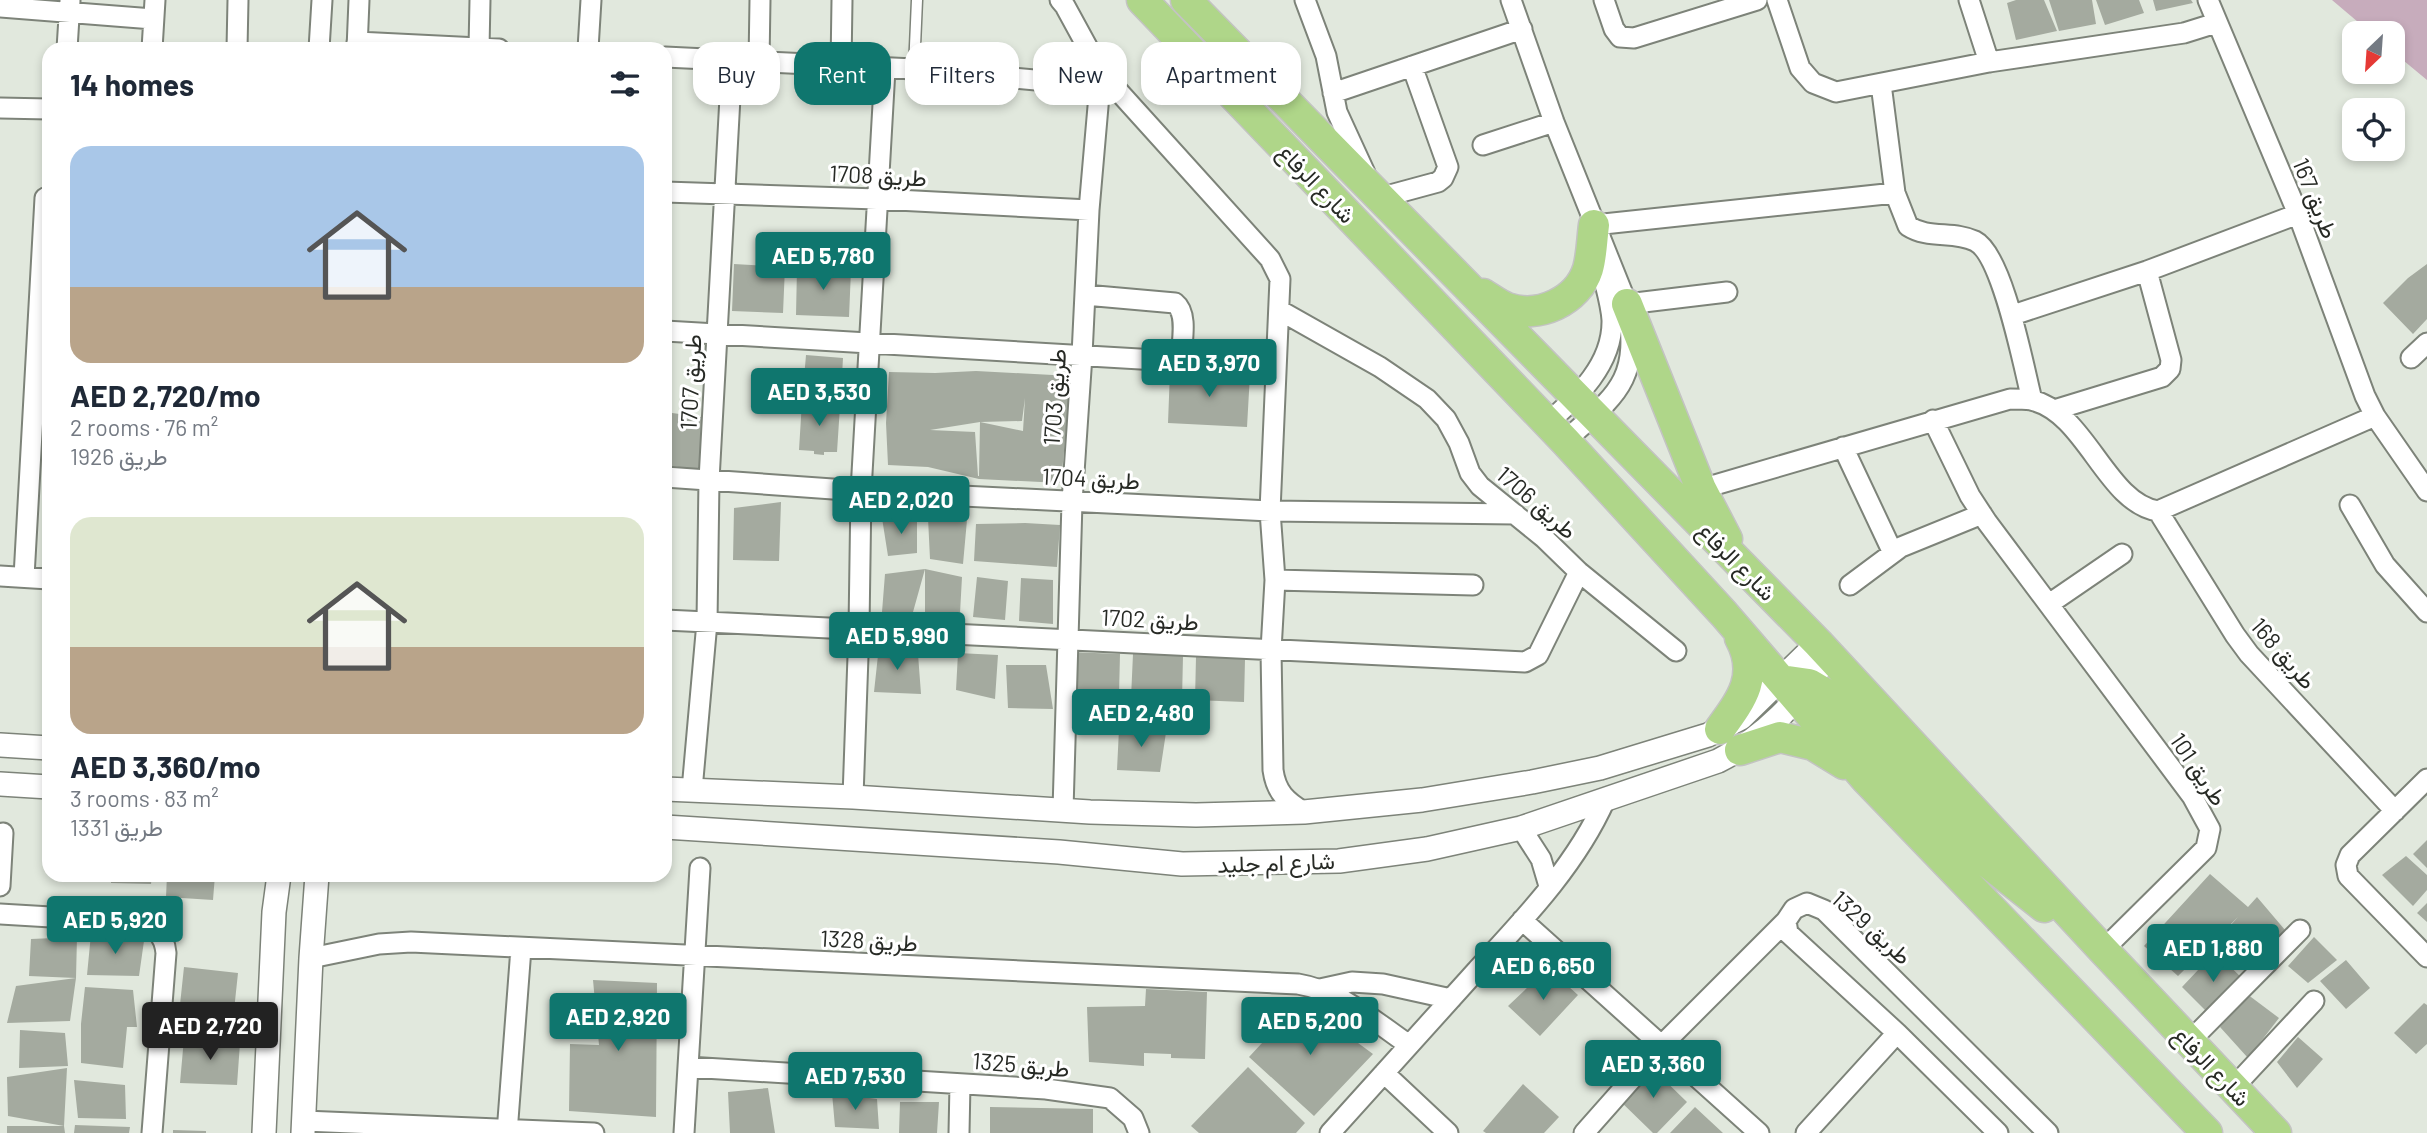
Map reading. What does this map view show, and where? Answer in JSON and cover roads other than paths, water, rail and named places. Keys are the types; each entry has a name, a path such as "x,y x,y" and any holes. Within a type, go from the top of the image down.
{"main road":[{"name":"شارع الرفاع","path":"1142,0 1796,687 1865,778 2207,1133"},
{"name":"شارع الرفاع","path":"1186,0 1823,649 2096,944 2276,1133"},
{"path":"1456,277 1507,308 1539,311 1555,306 1569,297 1587,272 1594,225"},
{"path":"1627,304 1701,488 1740,564"},
{"path":"1724,614 1742,641 1749,669 1730,740 1780,737 1813,745 1865,778"},
{"path":"1796,687 1826,695 1982,858 2045,909 2096,944"}],"street":[{"path":"237,42 238,0"},
{"path":"320,42 323,0"},
{"path":"357,42 359,0"},
{"path":"479,42 480,0"},
{"path":"588,42 591,0"},
{"path":"760,42 761,0"},
{"path":"841,42 842,0"},
{"path":"1060,0 1083,42"},
{"path":"1305,0 1326,56 1338,112 1376,194 1438,182 1448,167 1412,66"},
{"path":"1511,0 1554,122 1627,304 1631,343 1625,376 1612,398 1585,407 1556,432"},
{"path":"1604,0 1614,29 1620,37 1634,38 1757,0"},
{"path":"1776,0 1800,68 1813,83 1836,92 1989,62 2184,33 2216,23"},
{"path":"1969,0 1989,62"},
{"name":"طريق 167","path":"2208,0 2298,214 2365,396 2375,416 2427,491"},
{"path":"67,42 70,6"},
{"path":"0,7 154,9 152,42"},
{"path":"1333,93 1522,29"},
{"path":"672,57 693,59"},
{"path":"1881,84 1895,193 1908,226 1922,233 1975,241 1986,250 2013,315 2032,400"},
{"name":"طريق 1707","path":"692,790 707,622 709,480 730,105"},
{"path":"853,797 861,491 883,105"},
{"name":"طريق 1703","path":"1063,810 1072,502 1089,210 1099,105"},
{"path":"1125,105 1270,259 1280,279 1270,511 1275,580 1272,650 1273,770 1275,784 1281,796 1304,812"},
{"path":"0,108 42,109"},
{"path":"1483,145 1554,122"},
{"name":"طريق 1708","path":"672,192 1089,210"},
{"path":"1594,225 1895,193"},
{"path":"2013,315 2147,271 2298,214"},
{"path":"1585,407 1611,333 1612,318 1594,225"},
{"path":"24,578 42,252"},
{"path":"2054,410 2162,377 2170,369 2171,360 2147,271"},
{"path":"1627,304 1727,292"},
{"path":"1085,296 1175,303 1180,307 1182,316 1181,361"},
{"name":"طريق 1706","path":"1279,310 1380,367 1427,400 1446,419 1459,443 1470,473 1480,486 1676,651"},
{"path":"672,331 1276,368"},
{"path":"2411,358 2427,343"},
{"path":"1701,488 2010,399 2032,400 2054,410 2085,442 2136,504 2158,511 2375,416"},
{"name":"طريق 101","path":"1933,420 1982,514 2192,796 2210,829 2206,848 2199,856 2096,944"},
{"path":"1843,447 1893,553"},
{"name":"طريق 1704","path":"672,477 861,491 1270,511 1515,513"},
{"path":"2350,505 2385,565 2427,612"},
{"name":"طريق 168","path":"2158,511 2235,635 2395,811"},
{"path":"1850,584 1901,547 1982,514"},
{"path":"2049,604 2122,554"},
{"name":"طريق 1702","path":"672,620 1525,662 1538,655 1579,572"},
{"path":"0,576 42,579"},
{"path":"1275,580 1473,585"},
{"name":"شارع ام جليد","path":"672,827 1059,852 1182,864 1339,861 1427,849 1521,828 1705,767 1730,740 1796,687 1823,649"},
{"name":"شارع ام جليد","path":"672,789 1196,815 1304,812 1422,800 1532,782 1652,754 1730,740"},
{"path":"0,745 42,748"},
{"path":"2427,779 2350,855 2346,865 2348,876 2427,957"},
{"path":"0,784 42,787"},
{"path":"1330,1133 1522,920 1572,859 1605,800"},
{"path":"1521,828 1541,859 1549,886"},
{"path":"0,886 3,833"},
{"path":"684,1133 700,868"},
{"path":"270,882 275,912"},
{"path":"264,1133 278,882"},
{"path":"317,882 304,1127 594,1133"},
{"path":"315,906 330,882"},
{"name":"طريق 1329","path":"1786,921 1794,909 1807,903 1824,910 2049,1133"},
{"path":"0,915 135,922 153,928 160,934 166,953 152,1133"},
{"path":"1522,920 1759,1133"},
{"path":"1584,1133 1661,1046 1786,921"},
{"path":"1786,921 1788,933 1897,1032 1998,1133"},
{"path":"2189,1042 2300,930"},
{"name":"طريق 1328","path":"311,958 395,942 1298,984 1320,989 1342,999 1409,1045"},
{"path":"508,1131 521,948"},
{"path":"1320,989 1352,982 1451,999"},
{"path":"2233,1088 2314,1001"},
{"path":"1806,1133 1897,1032"},
{"name":"طريق 1325","path":"688,1067 1046,1089 1110,1098 1136,1125"},
{"path":"1384,1073 1448,1133"},
{"path":"958,1133 961,1084"}],"lane":[{"path":"915,42 917,0"}]}
